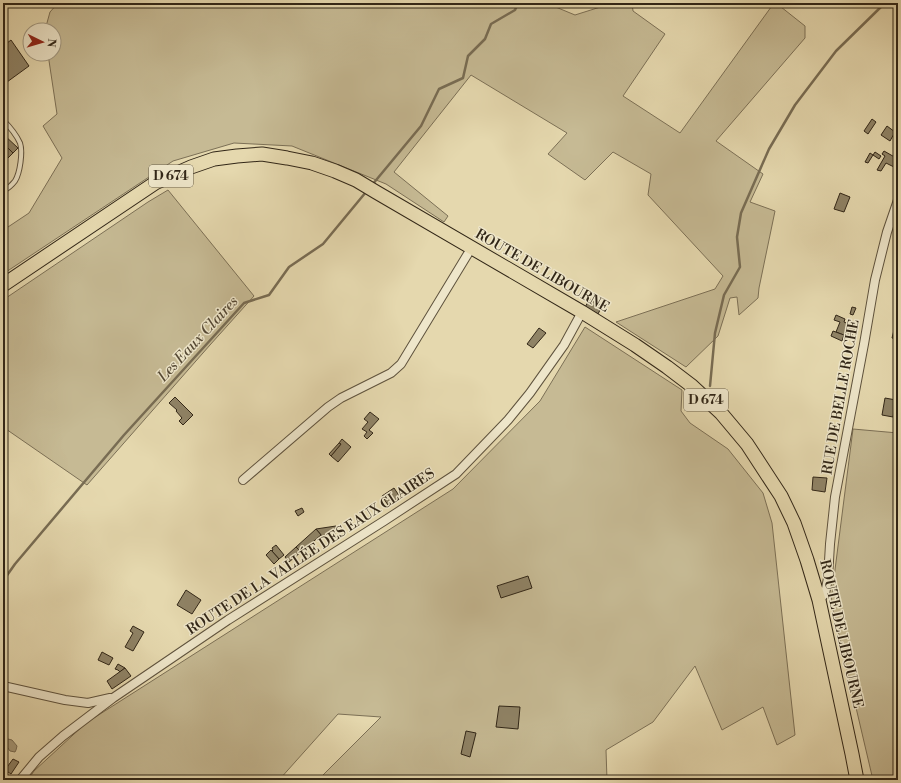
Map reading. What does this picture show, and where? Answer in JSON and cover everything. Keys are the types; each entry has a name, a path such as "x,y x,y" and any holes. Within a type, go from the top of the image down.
{"main road":[{"name":"ROUTE DE LIBOURNE","path":"3,285 155,183 191,167 214,159 262,154 287,158 312,163 363,184 582,312 635,345 692,386 721,413 747,444 781,496 794,523 807,560 819,600 858,780"}],"street":[{"name":"RUE DE BELLE ROCHE","path":"819,600 825,594 827,583 835,497 858,380 875,280 887,232 898,200"},
{"path":"243,480 328,407 341,398 391,373 401,364 472,248"},
{"name":"ROUTE DE LA VALLÉE DES EAUX CLAIRES","path":"20,780 39,757 63,736 113,698 228,620 456,474 508,420 530,393 564,345 582,312"},
{"path":"3,686 65,700 88,703 113,698"},
{"path":"88,703 94,712"}],"lane":[{"path":"3,120 14,132 20,144 21,154 17,177 14,182 3,191"}],"shaded area":[{"path":"58,3 546,3 575,15 613,3 632,3 633,11 665,34 623,96 680,133 774,3 776,3 805,26 805,38 716,141 763,174 750,202 775,211 758,298 739,315 737,297 730,298 718,336 686,367 616,322 715,289 723,276 648,195 651,174 613,152 585,180 548,154 567,133 471,75 394,172 448,216 444,222 386,184 292,146 234,143 173,161 3,274 3,228 5,229 29,213 62,158 43,126 57,114 49,62 62,62 62,22 47,22 50,12"},
{"path":"168,190 254,296 87,485 3,427 3,300"},
{"path":"585,327 682,390 681,411 690,423 728,449 763,493 772,523 795,735 777,745 763,707 722,730 695,666 653,722 606,750 607,780 318,780 381,717 338,714 279,780 28,780 34,771 86,723 453,489 540,401"},
{"path":"853,429 898,433 898,780 873,780 831,601"},
{"path":"6,740 12,740 17,746 15,752 10,751 5,744"}],"building":[{"path":"11,40 22,56 22,62 26,62 29,66 7,82 3,76 3,46"},
{"path":"872,119 876,122 868,134 864,131"},
{"path":"887,126 895,132 890,141 881,135"},
{"path":"3,134 18,148 13,153 3,143"},
{"path":"3,143 13,153 3,163"},
{"path":"884,151 898,159 898,163 896,163 894,167 886,163 881,171 877,170 885,156 882,154"},
{"path":"875,152 881,156 879,159 873,155"},
{"path":"870,153 873,155 868,163 865,162"},
{"path":"840,193 850,197 844,212 834,209"},
{"path":"590,299 602,306 598,314 585,307"},
{"path":"852,307 856,308 853,315 850,314"},
{"path":"836,315 845,319 844,322 855,327 851,338 836,332 840,322 834,320"},
{"path":"539,328 546,333 533,348 527,344"},
{"path":"894,330 898,331 898,353 895,353 897,339 892,338"},
{"path":"833,331 844,335 842,341 831,336"},
{"path":"175,397 193,415 183,425 179,421 182,418 176,411 177,410 169,403"},
{"path":"885,398 896,400 893,417 882,415"},
{"path":"370,412 379,419 369,430 373,433 367,439 364,436 367,432 362,429 368,422 364,419"},
{"path":"342,439 351,447 338,462 331,456 341,444 339,443"},
{"path":"339,443 341,444 331,456 329,454"},
{"path":"813,477 827,478 825,492 812,490"},
{"path":"394,488 400,497 388,505 382,496"},
{"path":"302,508 304,512 298,516 295,511"},
{"path":"336,526 335,534 322,536 316,529"},
{"path":"316,529 321,535 301,552 296,547"},
{"path":"276,545 284,555 279,559 272,551 272,548"},
{"path":"296,547 301,552 289,562 285,557"},
{"path":"271,550 279,559 274,564 266,555"},
{"path":"528,576 532,588 501,598 497,586"},
{"path":"186,590 201,600 192,614 177,605"},
{"path":"133,626 144,632 133,651 125,647 133,633 130,631"},
{"path":"102,652 113,658 109,665 98,660"},
{"path":"118,664 125,668 120,672 115,669"},
{"path":"125,668 131,676 112,689 107,681"},
{"path":"499,706 520,707 518,729 496,727"},
{"path":"466,731 476,733 470,757 461,754"},
{"path":"13,759 19,762 11,774 5,770"}],"waterway":[{"name":"Les Eaux Claires","path":"372,185 421,126 439,89 463,78 468,56 485,39 491,24 515,10 518,3"},
{"name":"Les Eaux Claires","path":"710,386 715,333 724,295 740,267 737,237 741,213 769,149 795,105 836,51 885,3"},
{"name":"Les Eaux Claires","path":"3,581 15,564 124,435 244,303 269,295 289,267 323,244 366,192"}]}
